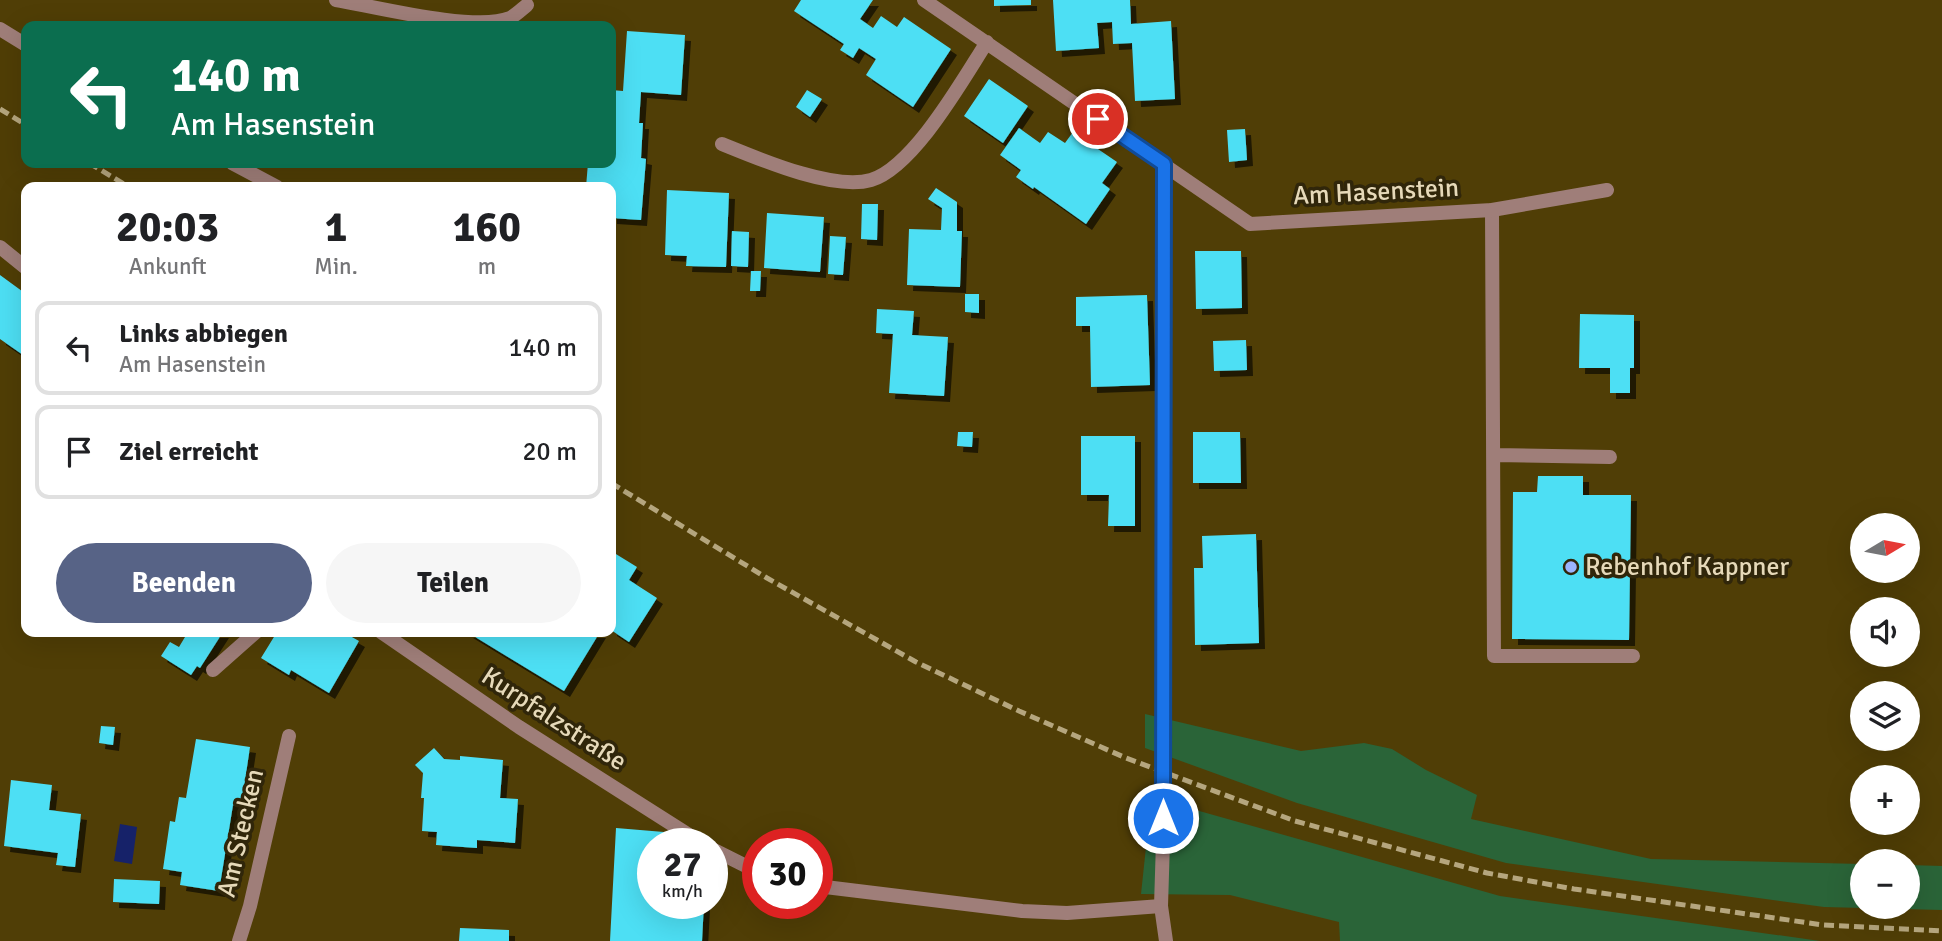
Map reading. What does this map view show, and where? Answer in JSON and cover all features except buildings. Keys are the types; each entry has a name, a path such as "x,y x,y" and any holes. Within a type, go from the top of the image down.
{"street":[{"path":"336,0 457,21"},
{"name":"Am Hasenstein","path":"924,0 1250,224 1492,209 1607,190"},
{"path":"497,21 511,17 527,5"},
{"path":"0,29 21,42"},
{"path":"722,144 790,169 851,182 871,180 890,171 912,151 987,42"},
{"path":"1164,164 1161,906 1166,941"},
{"path":"242,168 268,182"},
{"path":"1492,209 1494,656 1633,656"},
{"path":"0,247 21,264"},
{"path":"1494,456 1610,457"},
{"path":"213,670 250,637"},
{"name":"Kurpfalzstraße","path":"388,637 519,727 678,828"},
{"name":"Am Stecken","path":"239,941 250,906 289,736"},
{"path":"833,888 1067,913 1161,906"}],"green space":[{"path":"1145,714 1301,751 1364,743 1392,749 1426,770 1477,795 1471,819 1651,859 1850,864 1850,908 1824,907 1506,863 1297,803 1145,748"},
{"path":"1145,789 1178,805 1500,896 1820,941 1340,941 1339,922 1230,895 1141,894 1146,847"},
{"path":"1920,865 1942,866 1942,910 1920,909"}],"shaded area":[{"path":"120,824 137,827 132,864 114,861"}],"railway":[{"path":"0,109 21,122"},
{"path":"97,168 121,182"},
{"path":"616,486 767,578 916,662 1126,758 1295,821 1487,873 1574,889 1823,925 1942,931"}],"place":[{"name":"Rebenhof Kappner","path":"1571,567"}],"route":[{"path":"1098,119 1164,164 1163,818"}]}
